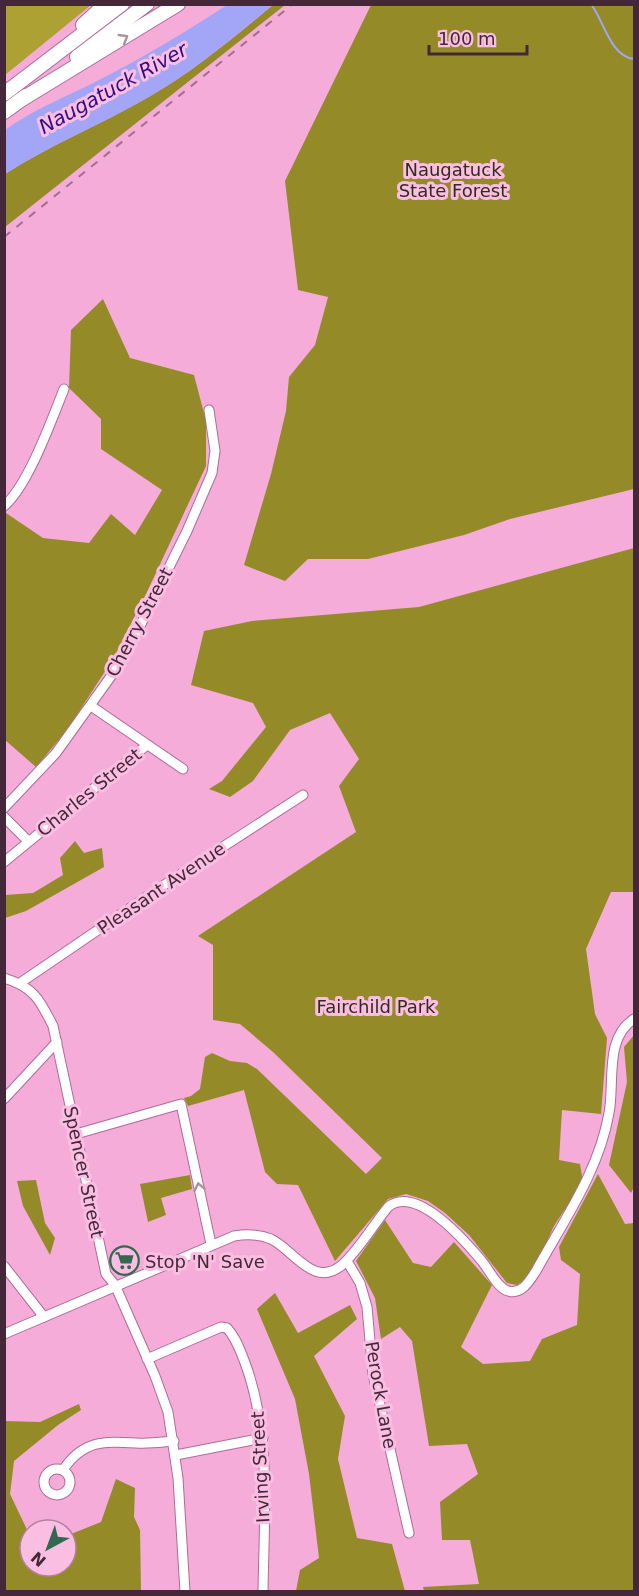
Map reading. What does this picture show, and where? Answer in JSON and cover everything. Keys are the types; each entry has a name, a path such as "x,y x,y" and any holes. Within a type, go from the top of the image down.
{"highway":[{"path":"5,94 106,4"},
{"path":"5,94 123,4"},
{"path":"4,112 147,4"},
{"path":"19,101 178,4"}],"street":[{"path":"4,506 18,490 47,431 64,389"},
{"name":"Cherry Street","path":"4,808 56,753 128,649 187,531 212,472 215,451 209,410"},
{"path":"91,705 183,769"},
{"name":"Charles Street","path":"4,817 28,841 147,745"},
{"name":"Pleasant Avenue","path":"20,983 161,887 303,795"},
{"path":"4,862 28,841"},
{"name":"Spencer Street","path":"4,978 20,983 34,994 41,1002 53,1026 106,1274 115,1285 168,1412 176,1455 185,1592"},
{"path":"4,1334 234,1236 260,1235 277,1242 308,1268 320,1273 335,1270 346,1261 388,1207 399,1201 409,1201 431,1213 459,1235 502,1288 511,1292 520,1291 536,1271 588,1180 608,1121 615,1045 623,1029 634,1019"},
{"path":"4,1099 57,1042"},
{"path":"76,1134 181,1104 211,1244"},
{"name":"Perock Lane","path":"346,1261 360,1282 367,1307 373,1374 409,1533"},
{"path":"4,1266 44,1317"},
{"name":"Irving Street","path":"147,1359 221,1327 227,1328 237,1343 256,1397 262,1438 263,1592"},
{"path":"176,1455 262,1438"},
{"path":"63,1470 83,1449 101,1443 174,1441"}],"shaded area":[{"path":"5,4 91,4 91,5 5,75"}],"green space":[{"path":"273,5 285,5 5,227 5,174 164,88 212,54"},
{"name":"Naugatuck State Forest","path":"371,5 634,5 634,489 510,519 464,535 368,559 308,559 285,581 244,565 271,474 286,411 289,377 315,345 328,297 298,290 285,181"},
{"path":"103,299 130,358 194,375 206,421 206,466 113,659 67,730 36,767 5,740 5,514 43,538 89,543 111,514 135,535 162,490 101,449 101,419 69,388 71,330"},
{"name":"Fairchild Park","path":"634,548 634,892 611,892 586,949 595,1014 607,1038 601,1114 562,1110 559,1160 580,1164 583,1182 554,1226 535,1267 517,1285 507,1283 469,1235 445,1213 428,1201 406,1194 388,1199 335,1261 298,1185 277,1184 265,1172 244,1090 188,1106 184,1098 200,1089 205,1057 212,1053 230,1061 247,1063 257,1069 366,1174 382,1158 273,1052 240,1024 213,1020 213,945 198,936 356,832 339,786 359,759 330,713 290,730 253,781 230,797 209,789 222,781 266,727 253,703 191,685 204,631 252,621 419,607"},
{"path":"75,841 84,853 102,848 104,867 26,911 5,918 5,895 33,893 63,875 60,858"},
{"path":"634,1035 634,1187 631,1193 609,1165 627,1082 624,1047"},
{"path":"598,1174 625,1224 634,1223 634,1591 424,1591 423,1587 479,1584 470,1540 442,1540 440,1502 478,1474 467,1444 429,1446 412,1341 400,1327 381,1339 375,1298 356,1261 385,1220 413,1263 431,1267 454,1242 492,1285 461,1347 483,1364 530,1361 542,1339 577,1325 580,1274 561,1260 559,1247"},
{"path":"190,1175 192,1189 161,1198 166,1215 148,1222 140,1184"},
{"path":"36,1180 45,1223 55,1238 50,1255 23,1206 17,1181"},
{"path":"275,1293 298,1333 350,1305 357,1319 314,1356 345,1416 338,1459 357,1538 392,1544 405,1591 296,1591 300,1570 319,1558 309,1474 295,1399 257,1309"},
{"path":"79,1404 81,1410 58,1425 14,1461 10,1494 21,1518 18,1518 18,1578 78,1578 78,1531 101,1522 116,1479 135,1488 134,1517 140,1530 141,1591 5,1591 5,1421 40,1422"}],"water":[{"name":"Naugatuck River","path":"227,5 273,5 212,54 164,88 5,174 5,130 41,108 135,61"}],"waterway":[{"path":"591,4 613,45 619,52 634,59"}],"railway":[{"path":"4,237 293,4"}],"place":[{"name":"Stop 'N' Save","path":"124,1261"}]}
